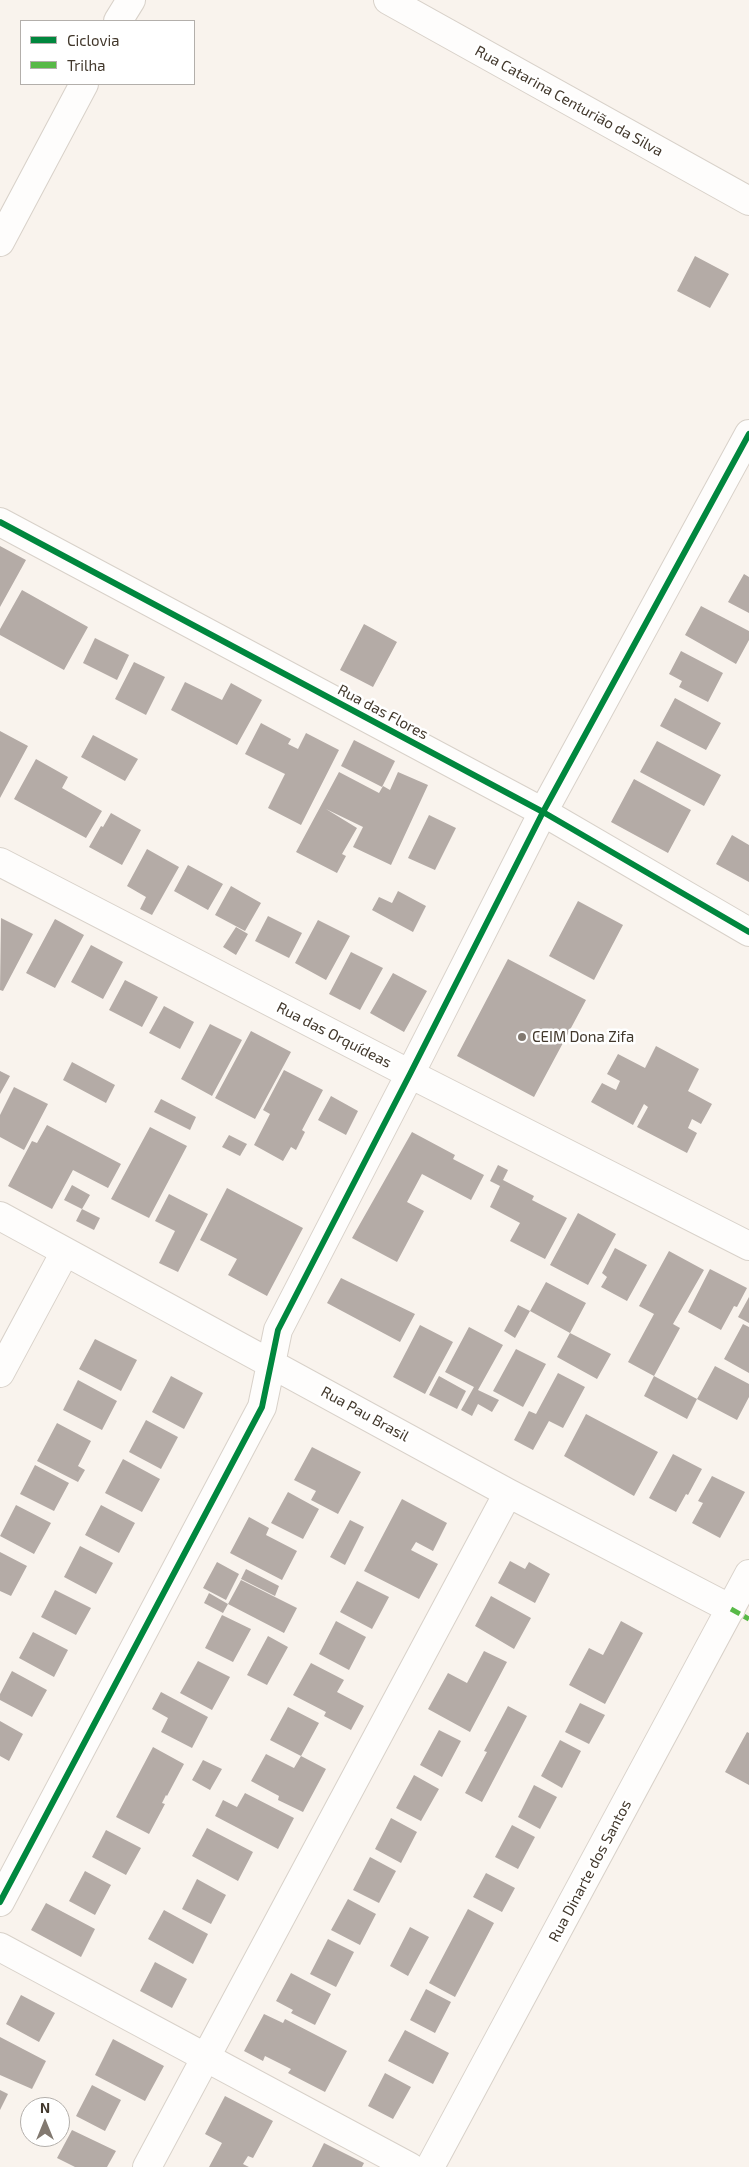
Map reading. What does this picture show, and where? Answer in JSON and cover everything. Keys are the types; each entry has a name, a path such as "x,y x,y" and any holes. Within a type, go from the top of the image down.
{"street":[{"path":"119,20 131,0"},
{"name":"Rua Catarina Centurião da Silva","path":"388,0 749,201"},
{"path":"0,242 83,85"},
{"path":"0,1902 262,1407 278,1330 543,812 749,434"},
{"name":"Rua das Flores","path":"0,522 543,812 749,932"},
{"name":"Rua das Orquídeas","path":"0,862 410,1074 749,1246"},
{"name":"Rua Pau Brasil","path":"0,1216 271,1362 508,1493 731,1609"},
{"path":"0,1372 65,1252"},
{"path":"147,2167 508,1493"},
{"name":"Rua Dinarte dos Santos","path":"430,2167 749,1574"},
{"path":"0,1947 410,2167"}],"building":[{"path":"695,256 729,274 710,308 677,291"},
{"path":"0,546 26,560 0,607"},
{"path":"744,574 749,577 749,613 728,602"},
{"path":"22,590 88,627 64,670 0,635 0,629"},
{"path":"701,606 749,631 749,640 736,664 685,635"},
{"path":"364,624 397,642 373,687 340,670"},
{"path":"95,638 129,655 117,680 83,663"},
{"path":"681,651 723,673 708,702 679,687 682,681 669,674"},
{"path":"134,662 165,677 146,715 115,699"},
{"path":"185,682 222,700 231,683 262,700 237,745 171,710"},
{"path":"675,698 721,723 706,750 660,726"},
{"path":"261,723 291,739 288,744 298,749 306,733 339,750 301,825 268,808 285,774 245,754"},
{"path":"0,731 28,746 0,798"},
{"path":"93,735 138,759 125,781 81,757"},
{"path":"354,740 395,761 382,787 341,766"},
{"path":"657,741 721,775 704,806 640,772"},
{"path":"36,759 68,777 62,788 102,811 86,838 14,799"},
{"path":"339,772 379,793 383,786 390,790 398,772 428,785 391,865 353,847 363,827 326,809 357,828 342,854 346,856 337,873 296,852"},
{"path":"634,779 691,810 668,853 611,822"},
{"path":"111,813 141,830 122,865 89,847"},
{"path":"429,815 456,828 435,870 408,858"},
{"path":"732,835 749,845 749,882 716,864"},
{"path":"147,849 179,867 152,915 140,909 146,897 127,886"},
{"path":"188,865 223,884 208,910 174,891"},
{"path":"231,886 261,903 245,931 215,915"},
{"path":"398,891 426,906 413,932 372,910 379,897 392,903"},
{"path":"578,901 623,925 594,980 549,956"},
{"path":"268,916 302,933 289,958 255,941"},
{"path":"1,918 33,934 3,991 0,990"},
{"path":"55,919 84,935 55,988 26,973"},
{"path":"318,920 350,936 326,980 295,963"},
{"path":"236,927 248,934 236,955 223,947"},
{"path":"91,945 123,962 103,999 71,982"},
{"path":"351,952 383,968 360,1010 329,994"},
{"path":"508,959 586,1000 534,1097 457,1056"},
{"path":"393,973 427,991 404,1032 370,1013"},
{"path":"125,980 158,997 142,1027 109,1010"},
{"path":"164,1006 194,1022 180,1049 149,1033"},
{"path":"210,1024 242,1040 212,1096 181,1079"},
{"path":"251,1031 291,1052 255,1119 215,1098"},
{"path":"656,1046 699,1069 688,1091 712,1104 701,1124 692,1119 688,1128 697,1133 687,1153 637,1127 648,1107 644,1104 633,1125 591,1102 602,1083 616,1090 620,1081 607,1074 618,1054 645,1068"},
{"path":"72,1062 115,1085 106,1103 63,1080"},
{"path":"284,1070 323,1090 302,1130 305,1132 296,1150 291,1147 283,1161 254,1145 270,1114 263,1110"},
{"path":"0,1071 10,1076 0,1094"},
{"path":"14,1087 48,1104 24,1150 0,1137 0,1115"},
{"path":"331,1096 358,1111 346,1135 318,1120"},
{"path":"161,1099 196,1117 190,1130 154,1112"},
{"path":"47,1125 121,1164 108,1188 73,1170 52,1209 8,1186 32,1141 37,1143"},
{"path":"150,1127 187,1146 149,1218 111,1199"},
{"path":"412,1132 455,1155 453,1159 484,1175 471,1200 422,1174 407,1202 424,1211 397,1262 352,1238"},
{"path":"229,1135 247,1144 240,1156 222,1147"},
{"path":"498,1165 508,1170 503,1180 534,1196 532,1200 567,1218 545,1259 510,1241 520,1223 490,1207 500,1186 490,1181"},
{"path":"72,1185 90,1195 82,1209 64,1200"},
{"path":"227,1188 303,1228 267,1296 228,1275 237,1259 200,1240"},
{"path":"169,1194 208,1214 178,1272 159,1263 175,1231 155,1221"},
{"path":"82,1209 100,1218 94,1230 76,1221"},
{"path":"578,1213 616,1234 588,1285 550,1265"},
{"path":"615,1248 647,1265 627,1301 601,1287 607,1277 602,1273"},
{"path":"669,1251 704,1270 673,1324 680,1328 654,1376 628,1362 654,1314 639,1306"},
{"path":"710,1269 747,1288 737,1307 734,1306 721,1330 688,1312"},
{"path":"341,1278 415,1314 400,1342 327,1303"},
{"path":"546,1282 586,1303 570,1333 530,1311"},
{"path":"749,1297 749,1323 738,1317"},
{"path":"518,1305 530,1311 515,1338 504,1331"},
{"path":"743,1324 749,1327 749,1373 724,1359"},
{"path":"420,1325 453,1342 425,1394 393,1377"},
{"path":"469,1327 503,1345 478,1390 499,1400 492,1412 478,1404 472,1416 461,1410 474,1387 445,1372"},
{"path":"570,1333 611,1354 597,1379 557,1357"},
{"path":"95,1339 137,1360 121,1391 79,1369"},
{"path":"516,1349 546,1364 523,1407 493,1391"},
{"path":"715,1366 749,1384 749,1397 737,1420 697,1399"},
{"path":"558,1373 585,1387 563,1428 549,1421 533,1450 514,1440 529,1411 536,1414"},
{"path":"171,1376 203,1393 184,1429 152,1412"},
{"path":"439,1376 466,1391 457,1409 429,1395"},
{"path":"654,1376 697,1399 687,1419 644,1396"},
{"path":"78,1380 117,1401 102,1430 63,1410"},
{"path":"586,1414 658,1452 634,1496 564,1456"},
{"path":"146,1420 178,1437 161,1469 129,1452"},
{"path":"57,1423 91,1441 78,1466 85,1470 78,1482 37,1461"},
{"path":"312,1447 361,1472 338,1514 311,1500 316,1491 294,1480"},
{"path":"673,1454 702,1469 676,1512 649,1498"},
{"path":"123,1459 160,1479 142,1512 105,1493"},
{"path":"35,1465 69,1483 54,1511 20,1494"},
{"path":"712,1476 745,1492 720,1538 692,1523 703,1503 698,1501"},
{"path":"288,1492 319,1509 303,1539 271,1523"},
{"path":"402,1499 447,1523 433,1551 416,1542 411,1550 438,1564 419,1599 364,1571"},
{"path":"16,1505 51,1523 34,1554 0,1536"},
{"path":"101,1505 135,1523 119,1553 85,1535"},
{"path":"249,1517 269,1528 266,1535 297,1551 282,1580 230,1553"},
{"path":"350,1520 364,1527 345,1565 330,1557"},
{"path":"80,1546 113,1563 96,1594 64,1577"},
{"path":"0,1552 27,1566 11,1596 0,1591"},
{"path":"510,1561 525,1569 529,1562 550,1574 535,1603 498,1583"},
{"path":"217,1562 239,1574 226,1600 203,1588"},
{"path":"246,1569 279,1586 275,1596 241,1579"},
{"path":"241,1580 297,1608 284,1633 228,1604"},
{"path":"357,1581 389,1597 372,1629 340,1612"},
{"path":"55,1590 91,1608 76,1635 41,1617"},
{"path":"209,1593 228,1604 223,1613 204,1603"},
{"path":"491,1596 531,1618 514,1649 475,1626"},
{"path":"222,1615 251,1629 233,1662 205,1648"},
{"path":"336,1621 366,1637 349,1670 319,1654"},
{"path":"621,1621 643,1633 605,1704 569,1685 589,1648 603,1655"},
{"path":"33,1632 68,1650 54,1677 19,1658"},
{"path":"268,1636 288,1647 267,1685 247,1675"},
{"path":"484,1651 507,1662 470,1732 428,1709 448,1673 467,1683"},
{"path":"198,1661 230,1677 212,1710 180,1693"},
{"path":"311,1663 344,1680 337,1692 364,1706 351,1730 324,1716 326,1712 293,1695"},
{"path":"12,1671 47,1690 32,1717 0,1700 0,1694"},
{"path":"161,1692 208,1717 192,1748 161,1732 168,1718 152,1709"},
{"path":"580,1703 605,1715 589,1744 565,1732"},
{"path":"508,1706 527,1716 482,1802 465,1793 487,1752 484,1751"},
{"path":"288,1707 319,1723 301,1756 270,1740"},
{"path":"0,1721 23,1734 9,1761 0,1756"},
{"path":"439,1730 461,1741 442,1777 420,1765"},
{"path":"747,1732 749,1733 749,1785 725,1772"},
{"path":"560,1740 581,1751 562,1788 541,1776"},
{"path":"153,1747 184,1764 162,1803 165,1804 149,1834 116,1817"},
{"path":"266,1754 294,1768 301,1756 326,1769 303,1812 278,1800 279,1796 251,1781"},
{"path":"203,1760 222,1769 210,1790 192,1780"},
{"path":"414,1775 439,1789 421,1821 396,1808"},
{"path":"534,1785 557,1797 540,1829 518,1817"},
{"path":"245,1793 294,1818 278,1849 215,1816 223,1800 237,1807"},
{"path":"391,1818 417,1832 401,1863 375,1849"},
{"path":"512,1825 535,1837 518,1869 495,1857"},
{"path":"207,1828 253,1852 238,1881 192,1856"},
{"path":"106,1830 141,1848 126,1875 92,1857"},
{"path":"370,1857 396,1871 379,1903 353,1890"},
{"path":"85,1871 111,1885 95,1915 69,1901"},
{"path":"486,1873 515,1888 502,1912 473,1897"},
{"path":"197,1879 226,1895 211,1924 182,1909"},
{"path":"348,1899 376,1914 360,1945 331,1930"},
{"path":"46,1903 95,1929 81,1957 31,1930"},
{"path":"468,1909 494,1923 455,1997 429,1983"},
{"path":"164,1910 208,1934 193,1964 148,1939"},
{"path":"410,1927 429,1937 408,1976 390,1966"},
{"path":"328,1939 354,1952 336,1987 310,1974"},
{"path":"155,1962 187,1979 172,2008 140,1991"},
{"path":"291,1973 331,1994 315,2025 291,2013 293,2010 276,2001"},
{"path":"426,1989 451,2002 435,2033 410,2020"},
{"path":"21,1995 55,2013 39,2042 6,2024"},
{"path":"264,2014 283,2023 285,2019 347,2051 325,2092 288,2073 291,2069 265,2056 263,2061 244,2051"},
{"path":"405,2030 449,2053 433,2084 388,2061"},
{"path":"0,2037 46,2061 32,2089 0,2075"},
{"path":"113,2039 164,2066 145,2101 95,2075"},
{"path":"385,2073 411,2087 393,2119 368,2106"},
{"path":"92,2085 121,2100 105,2131 76,2116"},
{"path":"0,2090 8,2094 0,2110"},
{"path":"225,2096 273,2121 253,2158 248,2156 243,2164 249,2167 209,2167 222,2143 205,2134"},
{"path":"72,2130 116,2151 107,2167 75,2167 57,2158 63,2147 70,2147 70,2134"},
{"path":"324,2143 364,2163 362,2167 312,2167"}],"marked path":[{"path":"731,1609 749,1619"}],"cycle path":[{"path":"0,1902 262,1407 278,1330 543,812 749,434"},
{"path":"0,522 543,812 749,932"}],"place":[{"name":"CEIM Dona Zifa","path":"522,1037"}]}
